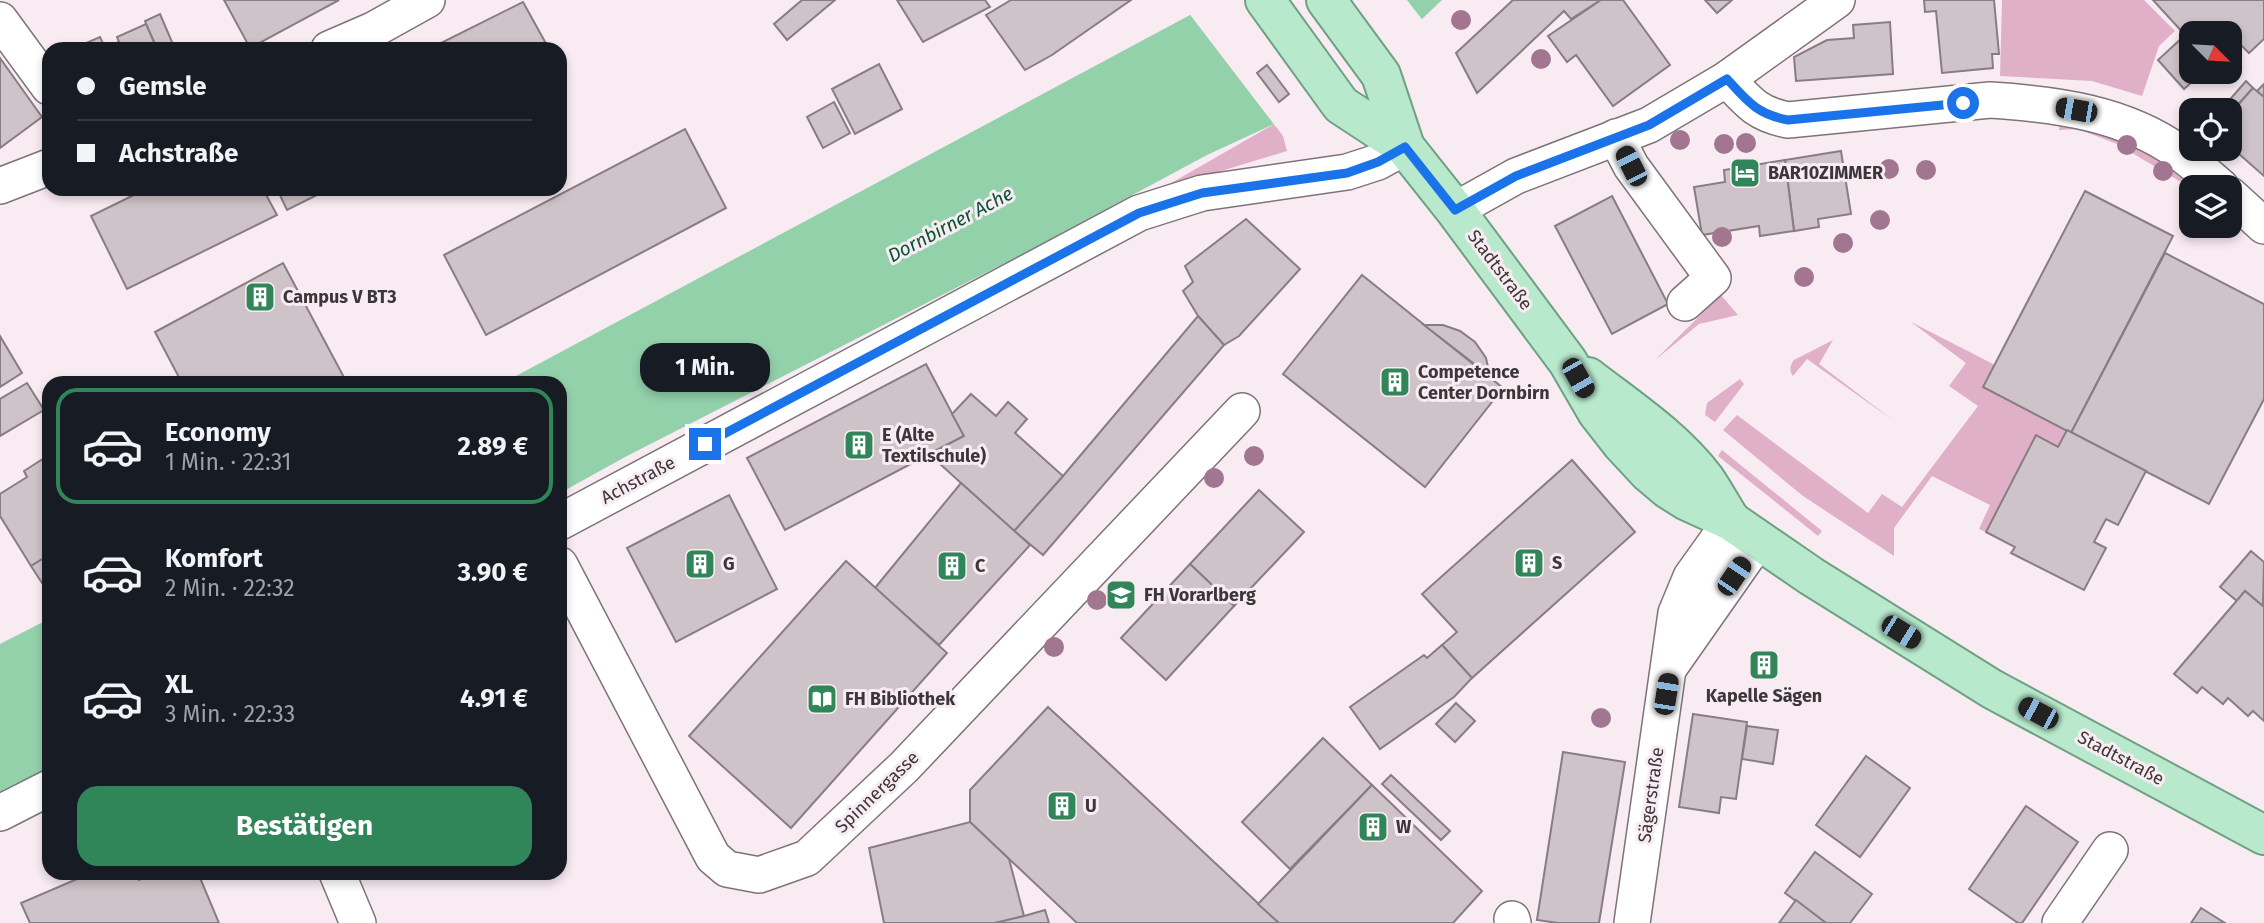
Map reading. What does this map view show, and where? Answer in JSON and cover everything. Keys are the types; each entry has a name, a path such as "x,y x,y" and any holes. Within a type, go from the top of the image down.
{"main road":[{"name":"Stadtstraße","path":"1265,0 1341,105 1405,147 1568,362 1666,438 1705,480 1744,531 1992,689 2264,835"},
{"name":"Stadtstraße","path":"1326,0 1381,75 1405,147"}],"street":[{"path":"345,42 427,0"},
{"path":"1455,210 1516,176 1649,125 1727,79 1837,0"},
{"path":"0,20 42,77"},
{"path":"1727,79 1752,107 1770,117 1788,120 1990,100 2023,102 2093,113 2132,127 2178,151 2207,175"},
{"path":"1616,137 1631,166 1713,278 1685,303"},
{"name":"Achstraße","path":"567,518 1139,213 1202,193 1347,173 1378,162 1405,147"},
{"path":"0,186 42,170"},
{"name":"Spinnergasse","path":"567,578 713,857 727,869 759,875 807,858 904,767 1242,411"},
{"name":"Sägerstraße","path":"1632,923 1676,613 1690,577 1744,531"},
{"path":"0,813 42,792"},
{"path":"2060,923 2110,850"},
{"path":"340,880 358,923"}],"shaded area":[{"path":"2002,0 2144,0 2175,31 2159,46 2142,96 2092,81 2000,76"},
{"path":"2060,120 2081,123 2185,169 2192,175 2179,175 2179,181 2117,144 2078,129 2059,130"},
{"path":"1274,124 1283,136 1287,151 1159,190"},
{"path":"1721,295 1738,315 1699,324 1654,361"},
{"path":"1911,322 1995,365 1983,387 2067,430 2058,447 2036,436 1986,532 1979,529 1990,505 1932,476 1894,528 1894,556 1803,496 1723,430 1737,415 1868,513 1882,494 1902,507 1978,406 1949,386 1966,363"},
{"path":"1833,340 1819,364 1894,421 1807,359 1793,376 1790,368 1794,360"},
{"path":"1740,379 1744,384 1715,422 1705,415 1707,403"},
{"path":"1722,450 1822,531 1818,536 1718,456"}],"water":[{"name":"Dornbirner Ache","path":"1209,0 1442,0 1422,19 1274,124 1207,155 1032,249 567,489 567,376 516,376 1190,15"},
{"path":"42,623 42,772 0,794 0,644"}],"pier":[{"path":"1203,0 1407,0 1424,22 1276,127 1188,12"}],"building":[{"path":"224,0 339,0 261,42 247,42"},
{"path":"802,0 835,0 787,40 774,24"},
{"path":"897,0 985,0 990,7 923,42"},
{"path":"1011,0 1131,0 1052,55 1025,70 986,15"},
{"path":"1513,0 1601,0 1571,19 1564,11 1477,93 1456,53"},
{"path":"1601,0 1623,0 1670,65 1613,106 1576,55 1567,62 1548,36"},
{"path":"1705,0 1732,0 1717,13"},
{"path":"1924,0 1994,0 1999,54 1992,54 1993,68 1942,73 1936,11 1925,12"},
{"path":"2153,0 2264,0 2264,39 2249,53 2242,46 2242,21 2179,21 2179,28"},
{"path":"523,2 545,42 443,42"},
{"path":"160,14 172,42 154,42 145,21"},
{"path":"1890,22 1893,74 1796,81 1794,57 1827,40 1854,38 1853,25"},
{"path":"146,24 154,42 119,42 117,37"},
{"path":"100,37 102,42 88,42"},
{"path":"2179,41 2179,83 2158,60"},
{"path":"0,58 42,117 0,148"},
{"path":"879,64 902,109 855,134 832,89"},
{"path":"1267,65 1289,94 1279,102 1257,73"},
{"path":"2246,81 2253,88 2242,100 2231,98"},
{"path":"2264,84 2264,97 2257,91"},
{"path":"2253,88 2264,97 2264,176 2242,157 2242,100"},
{"path":"834,102 850,133 823,148 807,117"},
{"path":"685,129 726,208 486,335 444,255 557,196 567,196 567,191"},
{"path":"1841,151 1851,214 1818,219 1819,227 1794,231 1785,160"},
{"path":"1785,160 1794,231 1760,236 1759,226 1702,235 1694,187 1725,182 1724,170"},
{"path":"2085,191 2173,236 2071,433 1983,387"},
{"path":"132,196 267,196 277,215 127,289 91,216"},
{"path":"280,196 315,196 287,210"},
{"path":"1612,196 1668,304 1612,334 1555,226"},
{"path":"1246,219 1300,269 1239,336 1224,345 1198,316 1183,291 1193,282 1185,266"},
{"path":"2165,253 2264,304 2264,399 2209,504 2071,433"},
{"name":"Campus V BT3","path":"283,263 343,376 178,376 155,332"},
{"name":"Competence Center Dornbirn","path":"1362,275 1503,388 1425,487 1283,374"},
{"path":"1198,316 1224,345 1043,555 1014,531"},
{"path":"1424,325 1443,325 1460,331 1475,342 1486,358 1490,376"},
{"path":"0,336 22,373 0,387"},
{"name":"E (Alte Textilschule)","path":"926,364 964,436 785,530 747,458"},
{"path":"27,383 42,411 0,436 0,399"},
{"path":"971,394 996,416 1008,402 1027,419 1015,433 1063,476 1014,531 929,454 964,436 952,414"},
{"path":"2067,430 2146,471 2118,525 2106,519 2094,542 2106,548 2084,590 2011,553 2015,547 1986,532 2036,435 2058,447"},
{"path":"42,459 42,559 31,566 0,516 0,494 27,477 24,471"},
{"name":"S","path":"1572,460 1635,532 1472,678 1442,645 1457,632 1422,594"},
{"name":"C","path":"961,483 1030,545 939,645 875,588"},
{"path":"1259,490 1304,532 1234,606 1190,564"},
{"name":"G","path":"729,495 777,589 676,642 627,548"},
{"path":"2251,551 2264,562 2263,606 2245,591 2237,601 2220,587"},
{"path":"42,559 42,583 31,566"},
{"path":"846,561 947,653 791,828 689,736"},
{"path":"1190,564 1234,606 1166,680 1121,638"},
{"path":"2245,591 2264,607 2264,721 2253,711 2248,716 2228,698 2223,704 2202,687 2197,693 2174,674"},
{"path":"1442,645 1472,678 1454,697 1380,749 1350,707 1424,655 1427,658"},
{"name":"Kapelle Sägen","path":"1756,653 1775,654 1773,677 1754,676"},
{"path":"1456,703 1475,721 1455,742 1436,724"},
{"name":"U","path":"1048,707 1279,923 1077,923 970,822 970,790"},
{"path":"1693,714 1747,722 1736,799 1721,797 1719,813 1679,807"},
{"path":"1747,726 1778,730 1773,764 1742,759"},
{"path":"1323,738 1372,785 1290,869 1242,822"},
{"path":"1563,752 1625,762 1599,923 1537,920"},
{"path":"1866,756 1910,788 1860,857 1816,825"},
{"path":"1391,775 1450,831 1441,840 1382,784"},
{"name":"W","path":"1372,785 1482,891 1453,923 1279,923 1258,904"},
{"path":"2026,806 2078,842 2022,923 2018,923 1969,889"},
{"path":"970,822 1009,859 1024,916 995,923 884,923 869,848"},
{"path":"1815,852 1872,894 1850,923 1826,923 1785,893"},
{"path":"75,880 201,880 219,923 30,923 21,903"},
{"path":"1796,900 1826,923 1779,923"},
{"path":"2201,908 2225,923 2191,923"},
{"path":"1045,910 1049,923 995,923 1024,916"}],"place":[{"name":"BAR10ZIMMER","path":"1745,173"},
{"name":"Campus V BT3","path":"260,297"},
{"name":"Competence Center Dornbirn","path":"1395,382"},
{"name":"E (Alte Textilschule)","path":"859,445"},
{"name":"S","path":"1529,563"},
{"name":"G","path":"700,564"},
{"name":"C","path":"952,566"},
{"name":"FH Vorarlberg","path":"1121,595"},
{"name":"Kapelle Sägen","path":"1764,665"},
{"name":"FH Bibliothek","path":"822,699"},
{"name":"U","path":"1062,806"},
{"name":"W","path":"1373,827"}],"route":[{"path":"705,444 1139,213 1172,201 1202,193 1347,173 1378,162 1405,147 1455,210 1516,176 1649,125 1727,79 1752,107 1770,117 1788,120 1963,103"}]}
